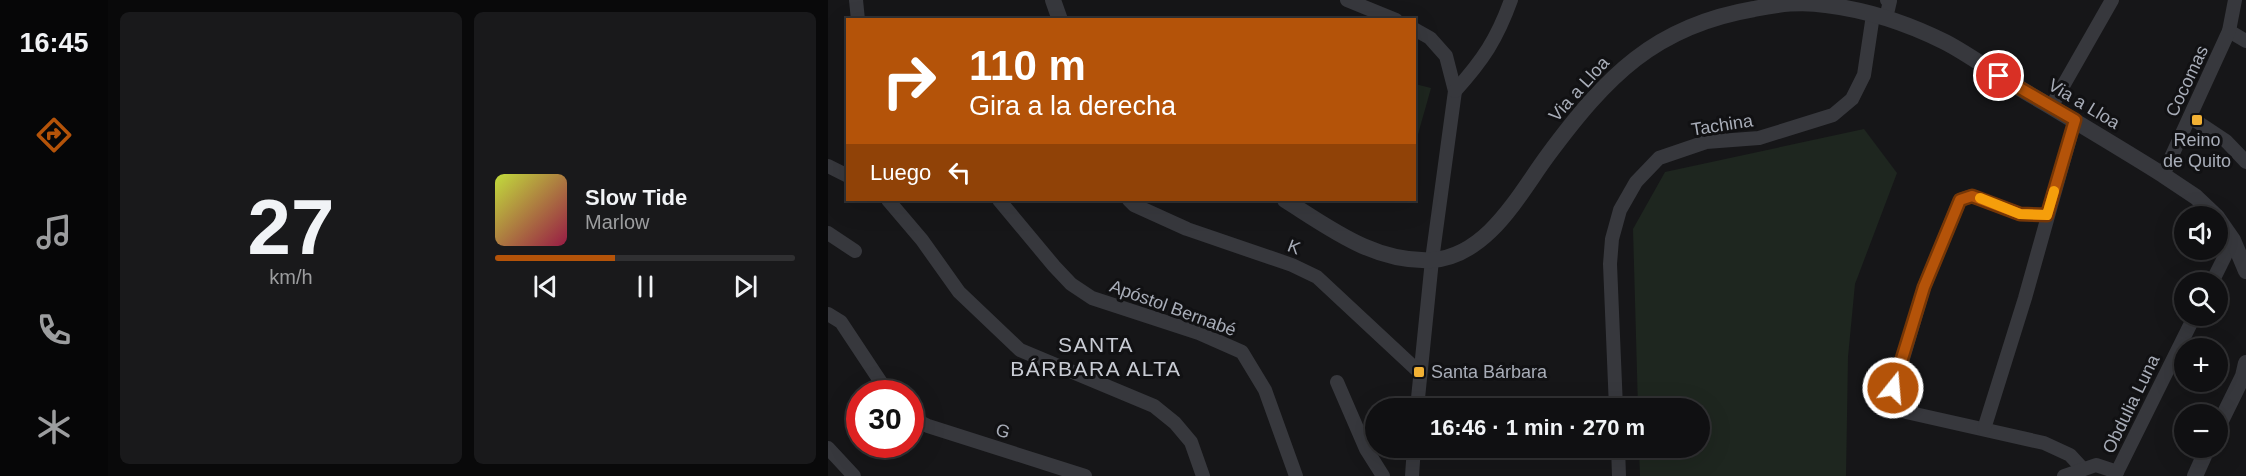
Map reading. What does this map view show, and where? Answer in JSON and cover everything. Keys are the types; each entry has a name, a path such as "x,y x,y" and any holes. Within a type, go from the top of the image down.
{"street":[{"path":"856,0 858,18"},
{"path":"1053,0 1059,18"},
{"path":"1347,0 1391,18"},
{"path":"1455,90 1484,60 1495,41 1511,0"},
{"name":"Tachina","path":"1617,398 1612,247 1620,210 1636,183 1659,159 1706,142 1759,138 1833,115 1852,99 1864,75 1880,16 1890,0"},
{"path":"2051,107 2112,0"},
{"name":"Cocomas","path":"2163,176 2229,31 2235,0"},
{"name":"Via a Lloa","path":"1288,201 1370,251 1393,257 1432,260 1459,252 1493,227 1605,84 1641,54 1672,34 1708,20 1785,3 1825,4 1880,16 1946,43 2075,120 2196,197 2206,206"},
{"path":"1416,30 1430,38 1446,56 1455,90 1432,260 1418,398"},
{"path":"2229,31 2246,41"},
{"path":"2190,117 2226,141 2246,162"},
{"path":"1984,429 2025,298 2075,120"},
{"path":"828,166 846,175"},
{"path":"2047,215 2020,214 1972,196 1960,200 1924,287 1893,388 1894,404 1906,412 2059,448 2082,468"},
{"path":"889,201 922,240 959,292 1020,350 1154,406 1175,423 1191,442 1203,476"},
{"name":"Apóstol Bernabé","path":"1000,201 1071,284 1092,298 1199,333 1242,352 1265,390 1296,476"},
{"name":"K","path":"1130,201 1134,205 1187,229 1317,276 1419,372"},
{"name":"Via a Lloa","path":"2228,232 2246,271"},
{"path":"828,233 855,251"},
{"path":"2217,272 2233,240"},
{"path":"828,314 841,322 879,380"},
{"name":"Obdulia Luna","path":"2116,474 2190,326"},
{"path":"2228,407 2243,376 2246,363"},
{"path":"1337,382 1366,449 1383,476"},
{"name":"G","path":"924,422 1085,476"},
{"path":"828,448 854,476"},
{"path":"1412,476 1413,458"},
{"path":"1618,458 1619,476"},
{"path":"2194,476 2203,458"},
{"path":"2064,476 2096,465 2116,474"}],"shaded area":[{"path":"1416,84 1431,88 1416,141"},
{"path":"1864,129 1897,173 1855,284 1848,357 1846,476 1640,476 1639,458 1710,458 1710,398 1638,398 1633,229 1665,172"}],"slow traffic":[{"path":"1980,198 2020,214 2047,215 2054,191"}],"place":[{"name":"Reino de Quito","path":"2197,120"},
{"name":"Santa Bárbara","path":"1419,372"}],"district":[{"name":"SANTA BÁRBARA ALTA","path":"1096,357"}],"route":[{"path":"1893,388 1924,287 1960,200 1966,196 1979,197 2020,214 2047,215 2075,120 1999,76"}]}
